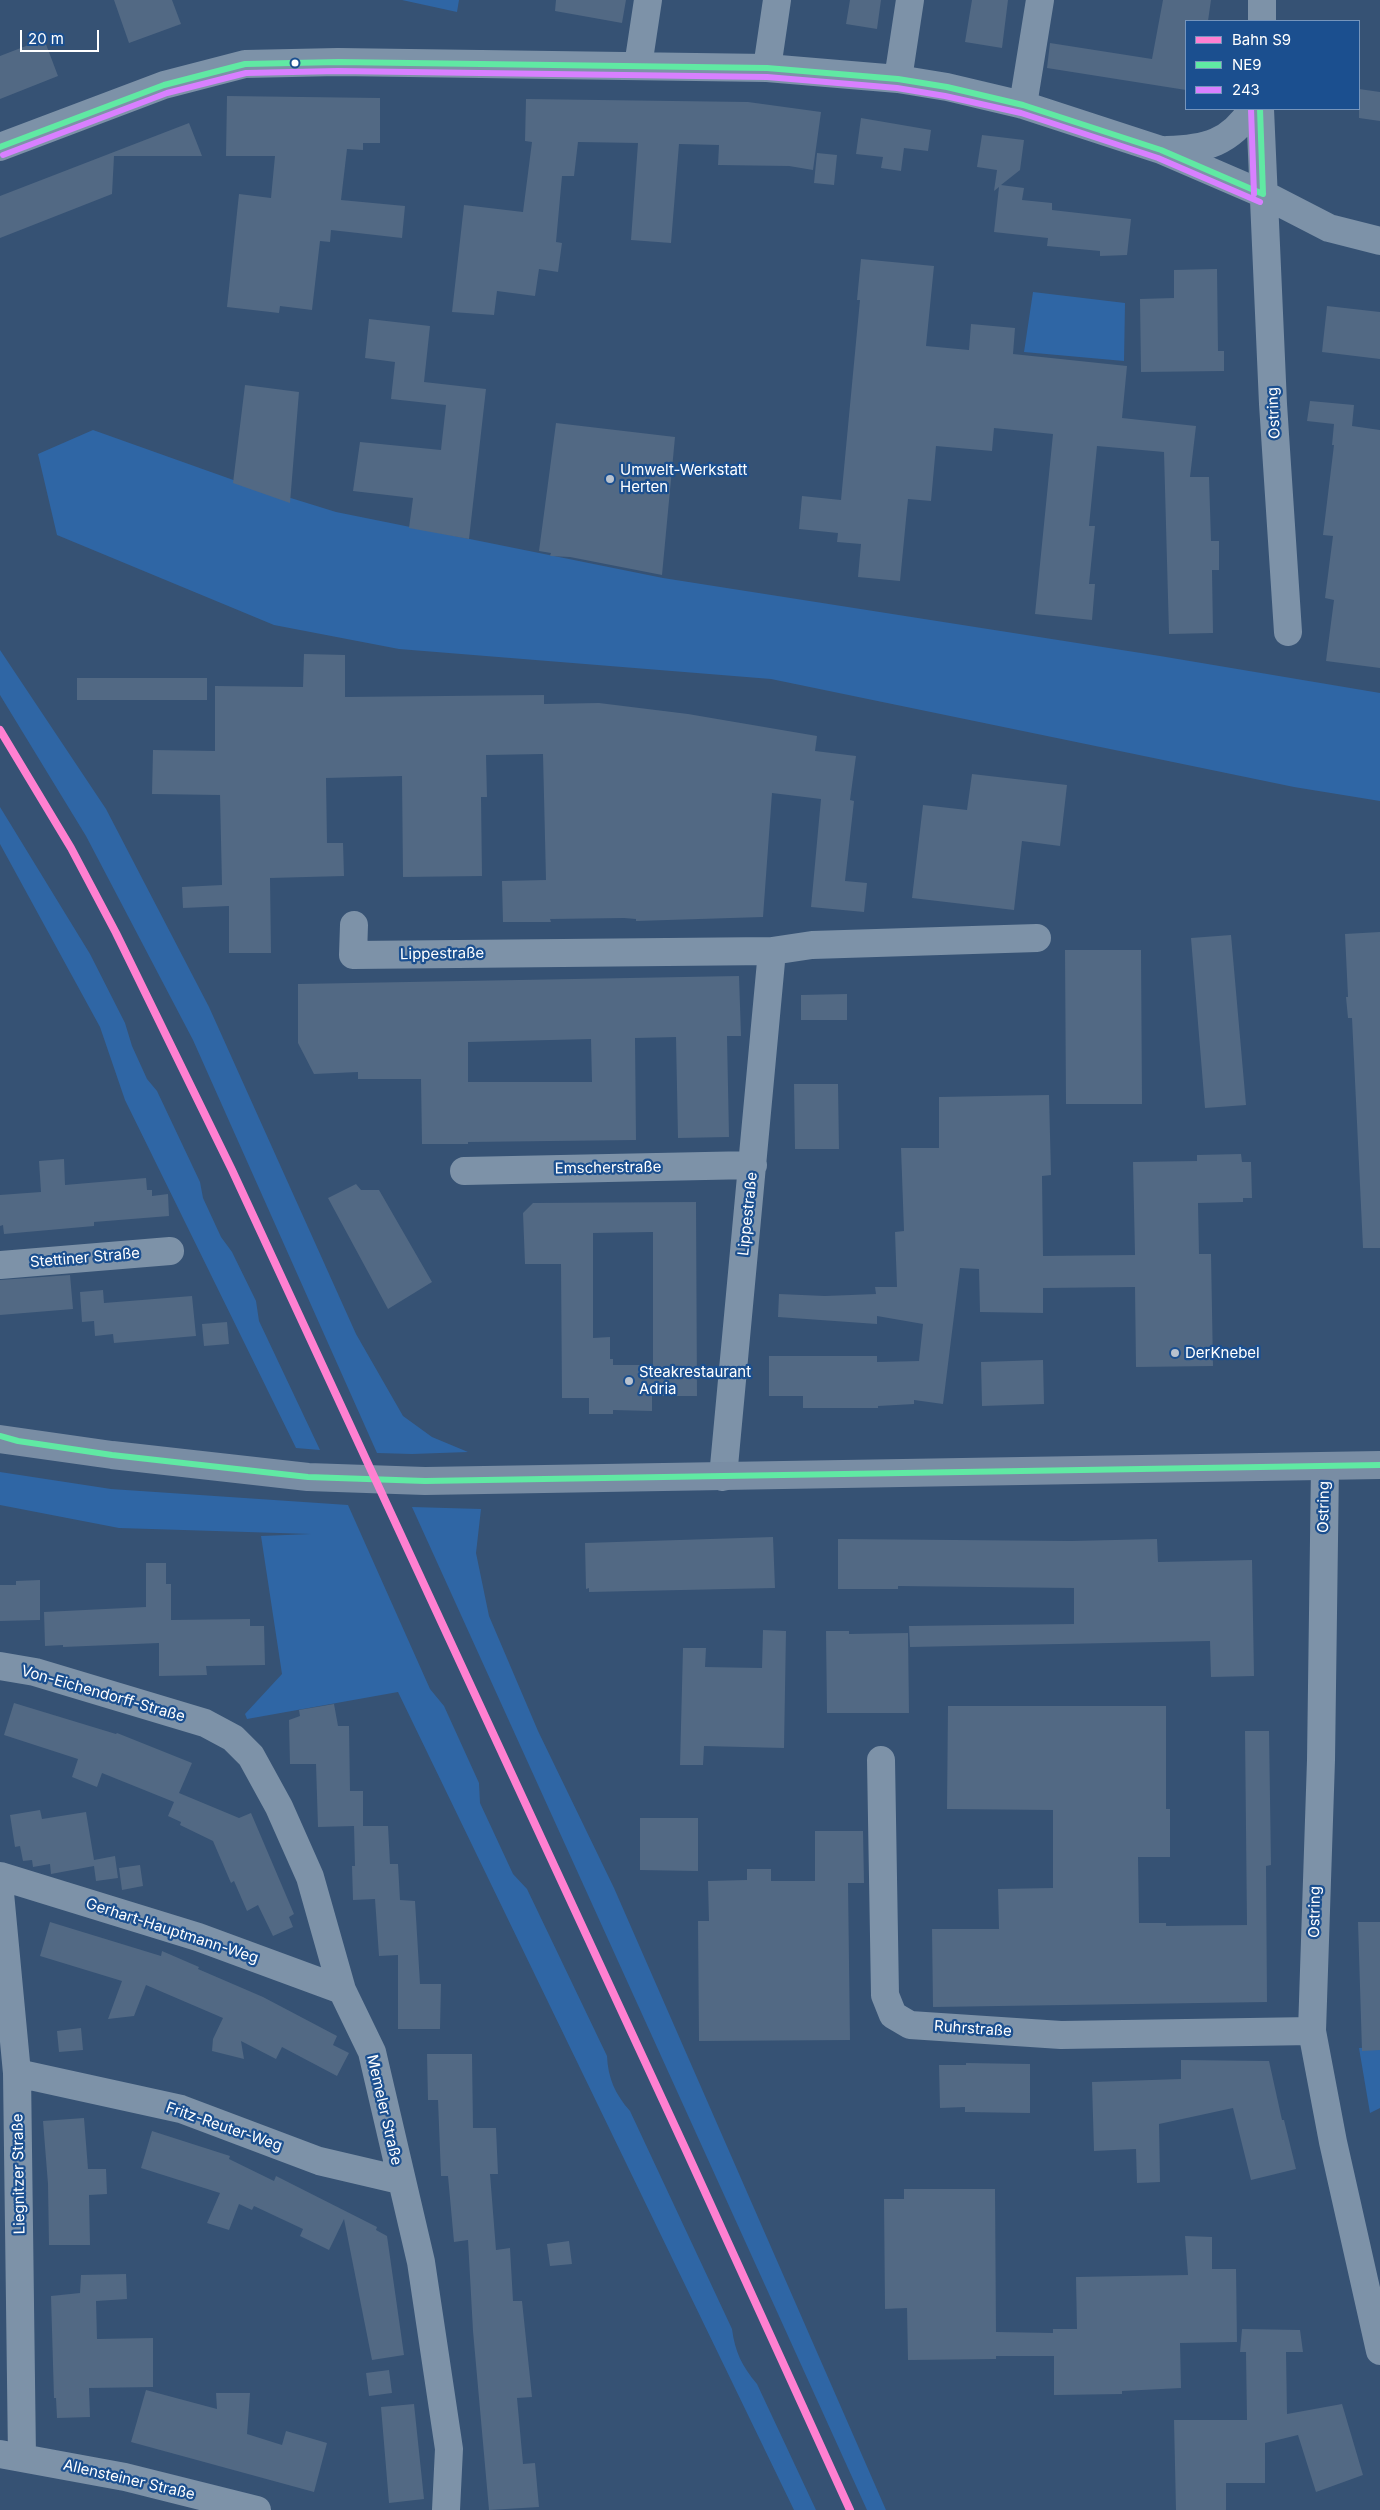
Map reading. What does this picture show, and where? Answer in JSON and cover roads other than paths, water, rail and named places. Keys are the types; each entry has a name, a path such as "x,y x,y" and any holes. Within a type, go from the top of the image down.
{"street":[{"path":"638,66 648,0"},
{"path":"767,68 777,0"},
{"path":"898,79 910,0"},
{"path":"1023,105 1040,0"},
{"path":"1262,0 1262,20"},
{"path":"0,147 164,85 245,64 338,62 767,68 898,79 947,87 1023,105 1161,150 1263,194 1329,228 1380,241"},
{"path":"1161,150 1197,150 1218,142 1241,126 1251,110"},
{"name":"Ostring","path":"1260,110 1273,404 1288,632"},
{"name":"Lippestraße","path":"354,925 353,955 772,951 812,945 1037,938"},
{"name":"Lippestraße","path":"723,1477 772,951"},
{"name":"Emscherstraße","path":"464,1171 753,1165"},
{"name":"Stettiner Straße","path":"0,1265 170,1251"},
{"path":"6,1439 112,1455 308,1476 425,1481 1380,1465"},
{"name":"Ostring","path":"1325,1466 1321,1750 1312,2031 1333,2142 1380,2351"},
{"name":"Von-Eichendorff-Straße","path":"0,1666 35,1672 205,1723"},
{"name":"Memeler Straße","path":"205,1723 233,1738 251,1756 280,1807 310,1877 342,1990 372,2052 400,2180 421,2262 449,2449 446,2510"},
{"name":"Ruhrstraße","path":"881,1760 884,1995 893,2016 910,2025 1061,2035 1312,2031"},
{"name":"Gerhart-Hauptmann-Weg","path":"0,1876 198,1937 342,1990"},
{"name":"Liegnitzer Straße","path":"0,1893 18,2073 11,2455"},
{"name":"Fritz-Reuter-Weg","path":"18,2073 181,2109 319,2161 400,2180"},
{"name":"Allensteiner Straße","path":"11,2455 125,2477 257,2510"}],"rail line":[{"name":"S9","path":"0,730 71,848 116,933 232,1170 685,2148 850,2510"}],"place":[{"name":"Umwelt-Werkstatt Herten","path":"610,479"},
{"name":"DerKnebel","path":"1175,1353"},
{"name":"Steakrestaurant Adria","path":"629,1381"}]}
